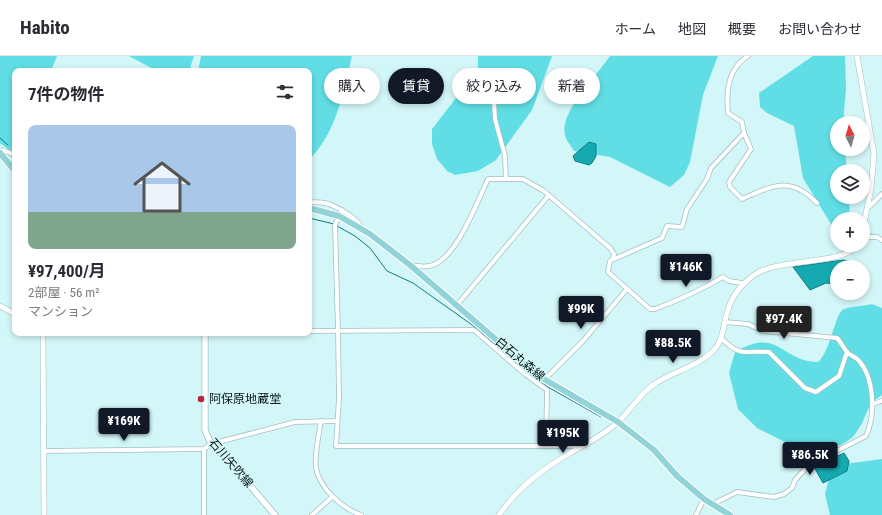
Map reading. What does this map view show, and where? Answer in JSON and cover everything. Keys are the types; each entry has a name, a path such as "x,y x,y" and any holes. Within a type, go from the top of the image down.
{"main road":[{"path":"2,152 12,167"},
{"name":"白石丸森線","path":"312,208 340,213 362,229 410,265 544,380 606,413 654,450 677,476 704,499 730,515"},
{"name":"石川矢吹線","path":"205,336 205,430 211,444 231,463 275,515"}],"street":[{"path":"748,56 740,61 732,73 727,95 728,113 742,122 744,133 751,149 729,182 730,187 742,199 781,184 799,189 817,203"},
{"path":"857,56 874,154 873,175 867,212"},
{"path":"494,104 495,119 505,156 506,179"},
{"path":"610,261 662,238 667,226 682,227 688,209 707,179 711,168 744,133"},
{"path":"2,152 12,155"},
{"path":"410,265 430,266 446,257 454,247 488,178 523,179 549,195 610,248 614,254 613,259 610,261 608,272 653,310 698,291 723,277 729,281 742,283"},
{"path":"868,208 882,194"},
{"path":"457,305 549,195"},
{"path":"312,202 328,204 340,213 335,224 339,398 336,446 546,444 583,446"},
{"path":"870,238 877,237 882,240"},
{"path":"499,515 526,486 560,459 583,446 618,422 655,383 706,357 715,350 721,338 728,310 742,283 766,269 797,262 844,256 850,252"},
{"path":"544,380 583,341 627,289"},
{"path":"0,306 12,312"},
{"path":"712,504 737,492 774,497 784,494 792,488 795,480 809,466 866,436 871,425 873,404 866,373 861,363 847,352 837,338 763,331 748,324 725,322"},
{"path":"312,331 474,330 525,374 547,390 546,444"},
{"path":"42,336 44,515"},
{"path":"721,338 732,349 740,352 769,352 805,388 816,392 839,376 847,352"},
{"path":"873,404 882,401"},
{"path":"321,421 316,467 321,480 332,497 361,515"},
{"path":"44,451 204,450 211,444 295,422 337,421"},
{"path":"204,450 204,515"},
{"path":"312,515 332,497"},
{"path":"696,515 704,499"}],"shaded area":[{"path":"0,56 57,56 52,68 12,68 12,152 0,143"},
{"path":"129,56 194,56 190,68 151,68"},
{"path":"201,56 352,56 349,68 324,68 324,104 340,104 333,124 319,149 312,157 312,68 199,68"},
{"path":"478,56 552,56 548,68 544,68 544,78 536,99 536,68 477,68"},
{"path":"610,56 718,56 703,95 690,162 684,175 670,187 610,157 574,151 566,139 565,126 568,115 574,104 600,104 600,69"},
{"path":"813,56 845,56 846,89 844,116 830,116 830,156 846,156 846,164 830,164 830,204 849,204 850,212 830,212 830,222 803,178 794,126 767,113 760,107 759,93"},
{"path":"452,103 534,104 532,110 496,160 478,171 455,175 447,171 437,159 432,144 432,129"},
{"path":"589,142 596,144 596,156 592,163 589,165 575,161 573,156"},
{"path":"830,262 830,283 826,283 810,290 793,267"},
{"path":"872,304 882,308 882,395 871,403 861,425 853,437 841,445 811,447 787,443 757,428 738,409 729,373 735,352 750,345 761,343 771,344 806,361 818,362 826,350 841,312 847,308"},
{"path":"844,453 849,461 847,471 823,483 814,467"},
{"path":"882,459 882,515 830,515 825,494 832,467"}],"waterway":[{"path":"0,138 8,145"},
{"path":"312,219 334,224"},
{"path":"337,226 355,236 370,248 387,271 413,283 475,327 526,372 548,387 601,417"}],"place":[{"name":"阿保原地蔵堂","path":"201,399"}]}
